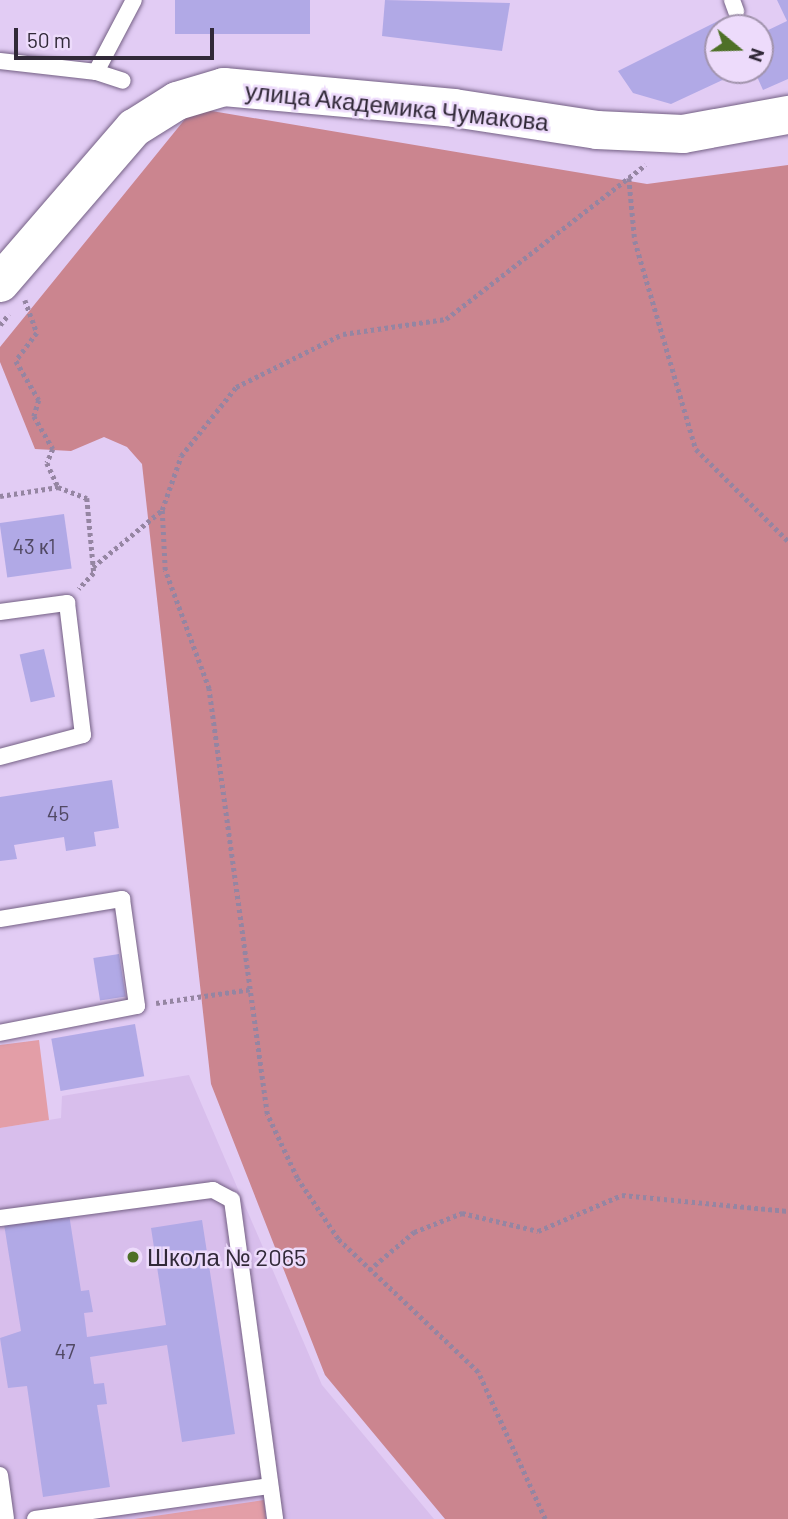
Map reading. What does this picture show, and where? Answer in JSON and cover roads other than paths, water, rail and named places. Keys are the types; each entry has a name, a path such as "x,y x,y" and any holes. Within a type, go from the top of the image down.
{"street":[{"name":"улица Академика Чумакова","path":"0,283 134,128 177,102 224,87 454,108 597,130 683,134 788,115"}],"lane":[{"path":"96,72 134,0"},
{"path":"0,61 96,72 123,81"},
{"path":"0,612 67,603 83,735 0,757"},
{"path":"0,919 122,899 138,1006 0,1033"},
{"path":"0,1218 213,1190 232,1200 275,1519"},
{"path":"0,1475 6,1519"},
{"path":"35,1519 269,1486"}],"place":[{"name":"Школа № 2065","path":"133,1257"}]}
